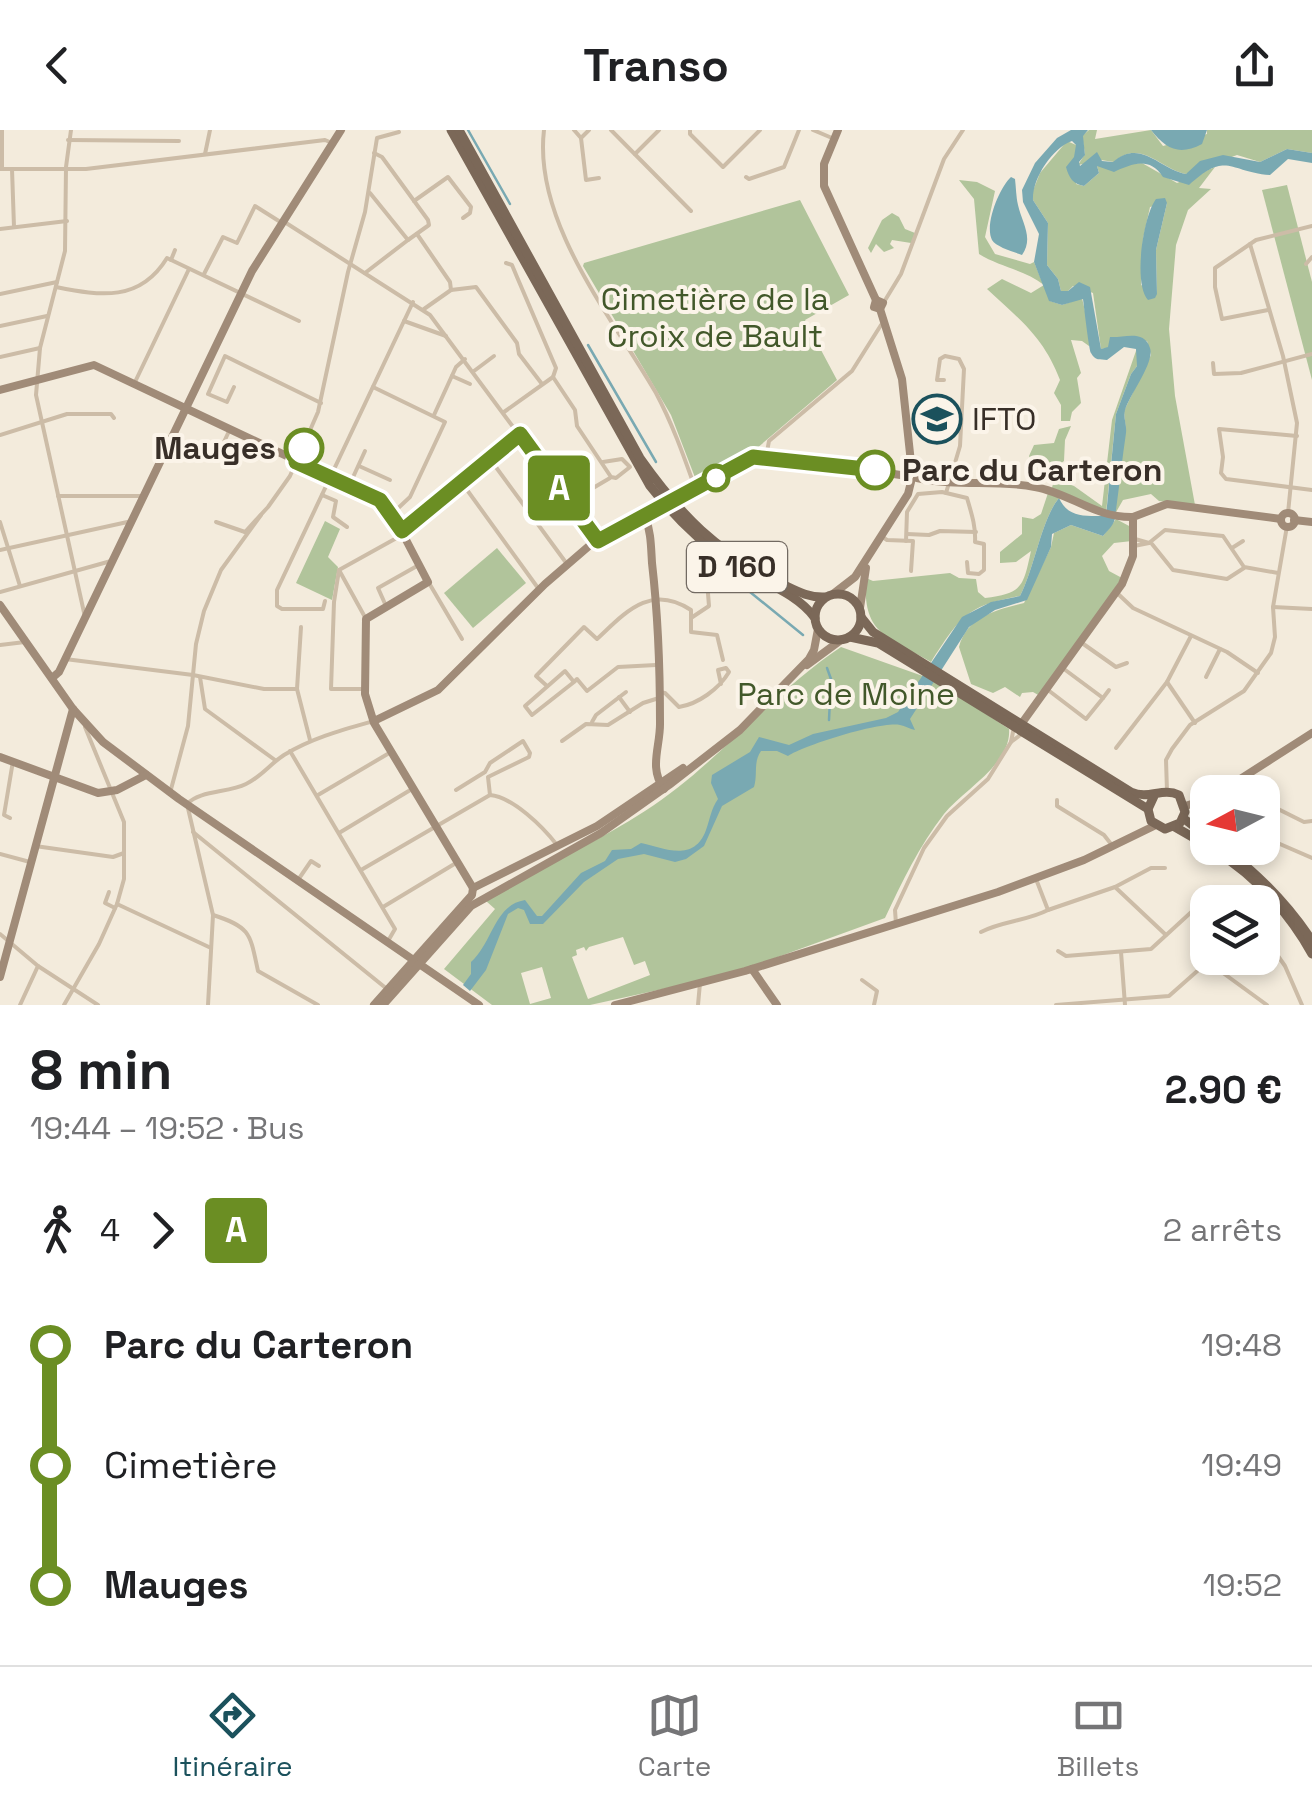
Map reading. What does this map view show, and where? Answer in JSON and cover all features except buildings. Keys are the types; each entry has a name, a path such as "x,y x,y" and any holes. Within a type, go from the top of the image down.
{"main road":[{"name":"D 160","path":"451,130 632,457 706,545 752,576 800,601 816,624"},
{"name":"D 160","path":"459,130 669,505 729,554 804,595 829,595"},
{"path":"920,666 874,632 848,596 829,595 817,606 816,624 828,638 878,643 920,666 1148,808 1156,825 1165,829 1175,827 1184,818 1185,806 1178,796 1167,791 1154,796 1131,792 1020,727"},
{"path":"846,638 858,628 861,612"},
{"path":"1148,808 1154,796"},
{"path":"1184,818 1190,823"},
{"path":"1175,827 1190,836"},
{"path":"1232,865 1268,894 1312,954"},
{"path":"1245,865 1287,905 1312,941"}],"street":[{"path":"2,130 1,169 66,171 325,140 332,143"},
{"path":"71,130 65,251 40,348 36,395 86,617"},
{"path":"205,154 210,130"},
{"path":"52,678 66,659 241,293 341,130"},
{"path":"544,130 545,162 556,222 668,417 697,489"},
{"path":"574,130 580,138 586,180 599,178"},
{"path":"580,138 589,130"},
{"path":"610,130 690,211"},
{"path":"634,154 659,130"},
{"path":"690,130 723,166 760,130"},
{"path":"746,177 764,175 784,166 799,130"},
{"path":"813,130 834,140"},
{"path":"829,595 856,577 908,494 912,477 902,379 880,304 824,186 824,164 838,130"},
{"path":"880,304 897,284 944,159 962,130"},
{"path":"170,792 188,726 198,636 209,598 227,560 296,462 321,403 374,153 379,136 399,132"},
{"path":"68,140 180,141"},
{"path":"365,273 428,225 382,157 374,153"},
{"path":"12,169 14,228"},
{"path":"414,201 448,177 470,207 470,213 463,218"},
{"path":"368,193 408,240"},
{"path":"203,276 223,237 237,243 255,206 424,308 598,541"},
{"path":"0,230 66,220"},
{"path":"1268,310 1227,321 1220,315 1216,268 1250,244 1312,226"},
{"path":"416,233 448,278 451,290"},
{"path":"1167,791 1167,757 1195,722 1240,695 1274,646 1273,607 1297,436 1295,412 1250,244"},
{"path":"0,294 56,285 105,295 148,283 175,250"},
{"path":"1306,264 1312,256"},
{"path":"169,259 299,321"},
{"path":"504,412 556,373 512,264 506,263"},
{"path":"134,384 189,268"},
{"path":"424,308 451,290 476,287 542,384"},
{"path":"325,601 323,609 277,606 277,590 413,302"},
{"path":"0,326 47,316"},
{"path":"404,321 447,336"},
{"path":"766,457 769,441 844,380 885,322"},
{"path":"0,358 40,348"},
{"path":"213,351 321,403"},
{"path":"1212,364 1214,374 1234,374 1312,354"},
{"path":"225,356 208,394 226,402 234,387"},
{"path":"474,372 494,356"},
{"path":"944,380 937,380 940,360 946,356 959,359 964,369 960,441 950,489"},
{"path":"434,415 452,376 465,359"},
{"path":"0,390 87,364 380,500 392,513 462,639"},
{"path":"452,376 470,384"},
{"path":"553,377 575,410 577,426 611,477"},
{"path":"373,386 444,422 410,497 392,513"},
{"path":"0,435 67,414 111,414 114,418"},
{"path":"568,430 577,426"},
{"path":"217,457 230,428"},
{"path":"1297,436 1223,428 1218,434 1224,457 1221,473 1226,480 1312,490"},
{"path":"339,570 403,532 520,434"},
{"path":"350,486 365,451"},
{"path":"205,453 224,460"},
{"path":"187,804 196,796 244,785 310,740 374,721 438,690 540,590 598,541 750,458 853,466 950,489 968,501 968,513 976,524 976,542 984,544 984,570 979,574 968,573 967,562"},
{"path":"490,459 568,564"},
{"path":"588,491 630,467 622,459 603,462"},
{"path":"358,466 390,480"},
{"path":"462,483 540,590"},
{"path":"907,538 909,506 918,494 950,489 1030,486 1056,492 1102,513 1132,518 1167,504 1312,522"},
{"path":"322,495 336,502 333,517 348,527"},
{"path":"58,496 143,496"},
{"path":"644,516 650,532 659,664 660,726 655,762 665,781"},
{"path":"896,924 895,910 924,848 947,816 988,778 1116,592 1131,563 1132,518"},
{"path":"0,550 132,521"},
{"path":"0,522 20,586"},
{"path":"216,522 247,533"},
{"path":"624,526 640,526 650,532"},
{"path":"1134,543 1150,543 1166,530 1222,536 1244,567"},
{"path":"881,536 887,540 929,536 940,531 976,532"},
{"path":"907,538 913,541 911,571"},
{"path":"1232,548 1244,541"},
{"path":"1150,543 1173,570 1192,575 1228,579 1244,567 1278,573"},
{"path":"861,612 868,559"},
{"path":"0,592 112,562"},
{"path":"386,606 378,588 420,564"},
{"path":"339,570 366,618 365,689 374,721 479,893"},
{"path":"339,570 331,690 365,689"},
{"path":"691,618 709,606 708,581"},
{"path":"366,618 428,582"},
{"path":"1116,592 1133,608 1220,649 1258,673"},
{"path":"546,686 536,676 584,626 597,639 632,605 656,600 687,606 691,610 691,632 716,634 723,660"},
{"path":"0,605 85,724 146,775 479,1005"},
{"path":"1273,607 1312,609"},
{"path":"374,1005 479,893 602,822 740,730 796,674 814,650 816,624"},
{"path":"301,627 297,689 310,740"},
{"path":"1116,748 1167,682 1191,636"},
{"path":"796,674 846,638"},
{"path":"0,645 25,641"},
{"path":"1082,643 1116,666 1127,663"},
{"path":"1206,677 1220,649"},
{"path":"66,659 193,675 264,689 297,689"},
{"path":"574,682 565,671 524,706 532,715 578,679 587,691 618,667 659,664"},
{"path":"1064,668 1103,698"},
{"path":"200,677 205,710 276,760"},
{"path":"1167,682 1195,722"},
{"path":"592,722 608,726 666,693 679,707 692,705 721,684"},
{"path":"1048,690 1086,719 1109,690"},
{"path":"562,742 626,692"},
{"path":"619,697 630,712"},
{"path":"0,977 73,709"},
{"path":"64,1005 76,989 116,906 124,880 125,828 85,724"},
{"path":"1011,742 1020,727"},
{"path":"1253,775 1312,734"},
{"path":"456,790 486,774 528,757 523,741 490,763 486,774 490,795"},
{"path":"290,751 395,929 387,942"},
{"path":"317,796 391,752"},
{"path":"0,757 98,792 113,792 146,775"},
{"path":"10,818 4,814 13,761"},
{"path":"383,1005 416,961 436,945 479,893 602,833 665,781"},
{"path":"339,833 414,788"},
{"path":"361,870 490,795 510,802 557,846"},
{"path":"1057,800 1057,806 1104,835 1114,848"},
{"path":"187,804 212,915 208,1005"},
{"path":"1185,806 1190,804"},
{"path":"1280,809 1304,822 1312,821"},
{"path":"615,1005 640,1002 752,969 1036,879 1114,848 1156,825"},
{"path":"191,832 387,989"},
{"path":"1280,844 1312,858"},
{"path":"35,846 113,856 124,853"},
{"path":"0,854 30,862"},
{"path":"298,880 312,861 319,866"},
{"path":"383,906 458,862"},
{"path":"981,932 1115,887 1151,868 1165,868"},
{"path":"1036,879 1048,910"},
{"path":"1115,887 1166,935"},
{"path":"109,892 105,903 211,948"},
{"path":"1058,951 1066,956 1150,949 1190,913"},
{"path":"212,915 242,925 256,948 256,968 263,975 318,1005"},
{"path":"0,934 38,966 98,1005"},
{"path":"436,945 430,959 439,977"},
{"path":"1121,952 1125,1002"},
{"path":"1280,959 1302,1005"},
{"path":"20,1005 38,966"},
{"path":"752,969 778,1005"},
{"path":"1056,1005 1170,996 1193,975"},
{"path":"1229,975 1268,1005"},
{"path":"862,980 877,992 874,1005"},
{"path":"698,1005 700,984"}],"green space":[{"path":"1097,130 1095,139 1151,130 1163,146 1207,134 1207,130 1312,130 1312,153 1287,149 1260,162 1237,155 1186,174 1133,153 1114,162 1101,160 1078,165 1085,154 1082,136"},
{"path":"1067,141 1076,145 1076,184 1084,186 1099,173 1097,166 1142,163 1177,183 1215,167 1199,188 1211,189 1188,210 1176,245 1169,329 1175,396 1195,505 1159,501 1151,494 1123,500 1115,514 1126,431 1124,411 1151,355 1147,341 1101,349 1093,293 1073,286 1061,291 1058,279 1047,265 1048,223 1033,200 1040,173","holes":["1167,203 1156,250 1157,294 1141,285 1143,239 1150,207"]},
{"path":"959,180 977,182 995,191 985,237 995,254 1034,262 1043,284 979,254 974,199"},
{"path":"1287,185 1312,282 1312,380 1262,190"},
{"name":"Cimetière de la Croix de Bault","path":"800,200 849,295 805,320 837,380 743,460 705,482 696,480 671,415 584,263"},
{"path":"892,213 905,229 915,233 911,243 892,240 894,248 884,252 876,244 871,253 868,248 882,220"},
{"path":"1002,279 1031,293 1044,285 1050,301 1062,305 1082,298 1090,333 1089,346 1071,340 1081,373 1077,378 1081,403 1070,421 1061,421 1061,405 1054,393 1060,380 1046,352 1030,330 987,289"},
{"path":"1137,348 1137,366 1116,414 1106,513 1052,488 1054,479 1074,486 1102,506 1112,420"},
{"path":"1071,426 1065,440 1064,461 1056,467 1032,465 1029,456 1034,445 1054,443 1059,429"},
{"path":"1048,493 1059,498 1047,519 1020,596 987,604 966,616 931,662 890,639 873,623 868,612 866,578 873,581 950,573 976,579 978,592 985,598 1014,590 1023,580 1031,551 1016,562 1000,563 1000,552 1022,534 1022,517 1033,519 1041,514"},
{"path":"1116,519 1131,527 1132,541 1114,543 1102,556 1109,571 1122,578 1040,696 1033,692 1022,693 1020,697 1005,687 993,693 971,684 959,647 969,628 984,616 1024,603 1054,533 1071,525 1103,536"},
{"path":"325,521 340,529 328,557 338,567 332,600 296,583"},
{"path":"497,548 526,583 473,628 444,593"},
{"name":"Parc de Moine","path":"841,647 934,680 1009,729 1003,754 944,814 885,918 731,974 590,1005 492,1005 444,969 495,909 486,901 489,895 607,834 671,793","holes":["623,937 634,965 645,961 650,975 588,999 572,957 577,955 576,950 584,947 586,951","542,967 551,998 530,1004 521,973"]}],"water":[{"path":"1071,130 1088,130 1083,136 1085,155 1080,166 1097,152 1102,161 1113,162 1132,153 1186,174 1200,161 1223,155 1260,162 1287,149 1312,153 1312,163 1288,159 1270,175 1221,166 1189,185 1163,177 1146,164 1114,172 1097,166 1099,173 1084,186 1072,180 1066,167 1074,157 1076,145 1072,141 1057,150 1040,174 1033,200 1048,223 1047,265 1058,279 1061,291 1068,291 1079,282 1090,287 1101,349 1108,347 1110,337 1133,336 1143,338 1150,348 1146,370 1125,410 1126,433 1111,527 1103,536 1071,525 1052,534 1051,547 1027,600 995,610 969,627 910,719 915,730 890,725 861,730 788,756 761,751 754,787 722,806 704,846 675,862 644,854 618,859 584,882 543,924 530,924 524,910 518,908 508,914 486,970 470,991 463,985 471,974 471,962 500,917 515,903 525,900 537,916 542,916 581,873 605,861 612,850 631,849 641,843 678,851 694,847 706,830 718,799 712,775 750,752 759,737 789,745 813,734 898,712 962,617 991,602 1020,596 1047,519 1059,498 1072,512 1106,516 1116,414 1137,366 1136,349 1124,347 1107,360 1096,358 1090,350 1083,299 1062,305 1049,301 1034,262 1039,234 1023,202 1022,190 1035,163 1057,138"},
{"path":"1151,130 1207,130 1202,144 1180,150 1162,142"},
{"path":"1011,177 1015,179 1027,236 1022,255 997,245 990,233 994,206"},
{"path":"1165,198 1156,250 1157,294 1148,300 1141,280 1144,234 1156,199"}],"waterway":[{"path":"468,130 510,204"},
{"path":"588,345 656,462"},
{"path":"734,579 803,635"},
{"path":"827,668 831,679 829,720"}],"bus line":[{"name":"A","path":"304,448 296,462 380,500 402,531 520,434 598,541 753,457 875,470"}],"place":[{"name":"IFTO","path":"937,419"},
{"name":"Mauges","path":"304,448"},
{"name":"Parc du Carteron","path":"875,470"}]}
